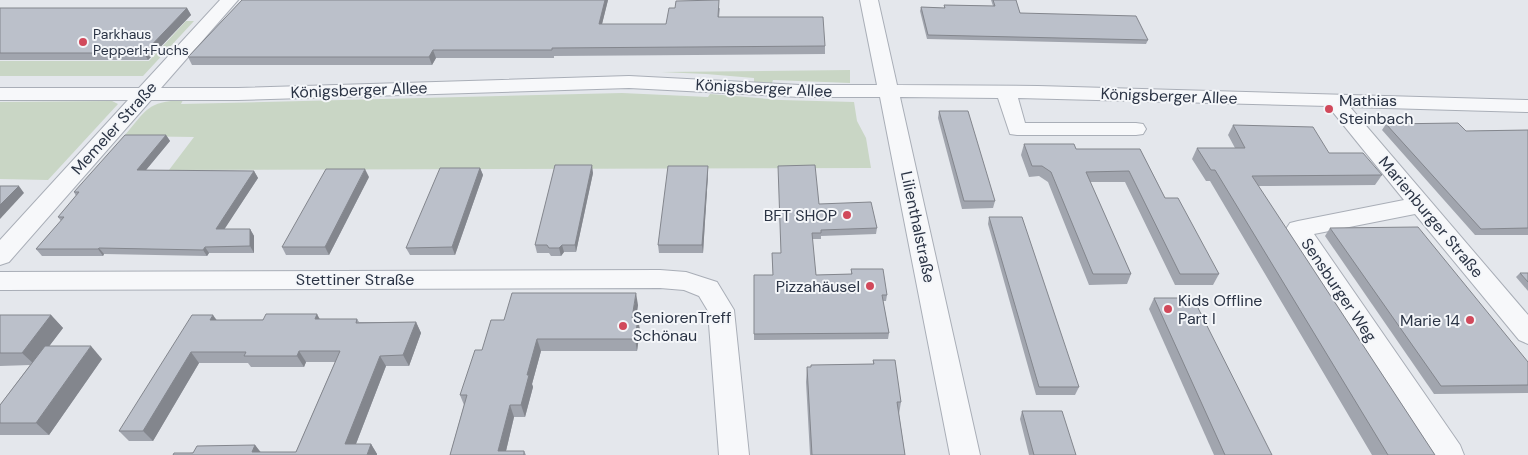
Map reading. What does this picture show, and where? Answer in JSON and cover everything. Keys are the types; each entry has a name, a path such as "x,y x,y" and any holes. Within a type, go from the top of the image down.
{"street":[{"name":"Memeler Straße","path":"0,256 228,0"},
{"name":"Lilienthalstraße","path":"869,0 890,92 965,455"},
{"name":"Königsberger Allee","path":"0,94 143,95 629,82 800,92 1006,92 1528,106"},
{"path":"1006,92 1017,129 1136,129"},
{"name":"Marienburger Straße","path":"1334,101 1528,333"},
{"name":"Sensburger Weg","path":"1420,205 1298,229 1449,455"},
{"name":"Stettiner Straße","path":"0,281 660,279 686,281 708,289 720,310 734,455"}],"green space":[{"path":"186,21 194,21 143,76 0,76 0,61 149,61"},
{"path":"850,70 850,83 773,80 772,83 754,82 754,78 661,72"},
{"path":"622,93 708,97 710,94 781,100 854,102 857,121 866,138 871,168 169,170 194,137 124,136 143,113 154,105 171,101 183,100 181,104"},
{"path":"112,101 118,104 48,180 0,179 0,102"}],"building":[{"path":"242,0 605,0 599,24 666,24 669,8 675,8 676,1 719,0 718,17 823,17 825,46 433,50 429,57 188,57"},
{"path":"993,0 1016,0 1020,13 1136,16 1148,40 928,35 921,7 945,8 944,5 995,6"},
{"name":"Parkhaus Pepperl+Fuchs","path":"0,8 187,8 144,53 0,53"},
{"path":"939,111 968,111 995,201 964,201"},
{"path":"1458,123 1466,131 1528,130 1528,228 1481,229 1386,124"},
{"path":"1233,125 1313,127 1329,153 1363,153 1382,175 1252,176 1435,455 1388,455 1215,170 1211,170 1197,148 1245,148"},
{"path":"125,135 166,135 137,170 254,171 216,229 250,229 250,246 205,247 203,250 36,249 64,217 58,217 79,192 74,192"},
{"path":"1024,144 1074,144 1076,149 1140,149 1165,198 1178,198 1219,274 1180,274 1129,171 1086,172 1131,274 1093,274 1051,172 1042,166 1032,166"},
{"path":"555,165 592,165 575,245 549,248 547,245 535,245"},
{"path":"815,165 819,204 871,202 877,228 821,230 821,233 812,233 816,275 852,274 851,269 883,269 887,295 882,295 889,333 754,334 754,275 773,275 772,253 781,253 778,166"},
{"path":"668,166 708,166 702,245 658,245"},
{"path":"440,168 480,168 452,247 406,248"},
{"path":"326,169 365,169 325,247 282,247"},
{"path":"0,186 19,186 0,205"},
{"path":"989,217 1022,217 1079,387 1039,387"},
{"path":"1418,227 1528,362 1528,385 1441,386 1330,228"},
{"path":"1520,273 1528,273 1528,282"},
{"path":"512,293 636,293 632,318 638,318 635,339 537,339 521,405 510,405 498,451 524,451 524,455 450,455 467,395 460,395 475,350 482,350 491,320 504,320"},
{"path":"1154,298 1193,298 1272,455 1225,455"},
{"path":"266,314 317,314 315,319 357,319 356,323 416,322 403,355 380,356 345,444 371,444 367,455 173,455 174,453 193,453 197,446 255,445 252,452 296,452 340,351 299,351 297,356 244,356 246,352 191,352 143,431 119,431 192,315 213,315 210,320 263,320"},
{"path":"0,315 51,315 22,353 0,353"},
{"path":"45,346 91,346 36,423 0,423 0,405"},
{"path":"873,360 895,360 901,402 897,402 905,455 812,455 807,367 811,367 811,365 874,364"},
{"path":"1022,411 1062,411 1076,455 1034,455"}],"place":[{"name":"Parkhaus Pepperl+Fuchs","path":"83,42"},
{"name":"Mathias Steinbach","path":"1329,109"},
{"name":"BFT SHOP","path":"847,215"},
{"name":"Pizzahäusel","path":"870,286"},
{"name":"Kids Offline Part I","path":"1168,309"},
{"name":"Marie 14","path":"1470,320"},
{"name":"SeniorenTreff Schönau","path":"623,326"}]}
